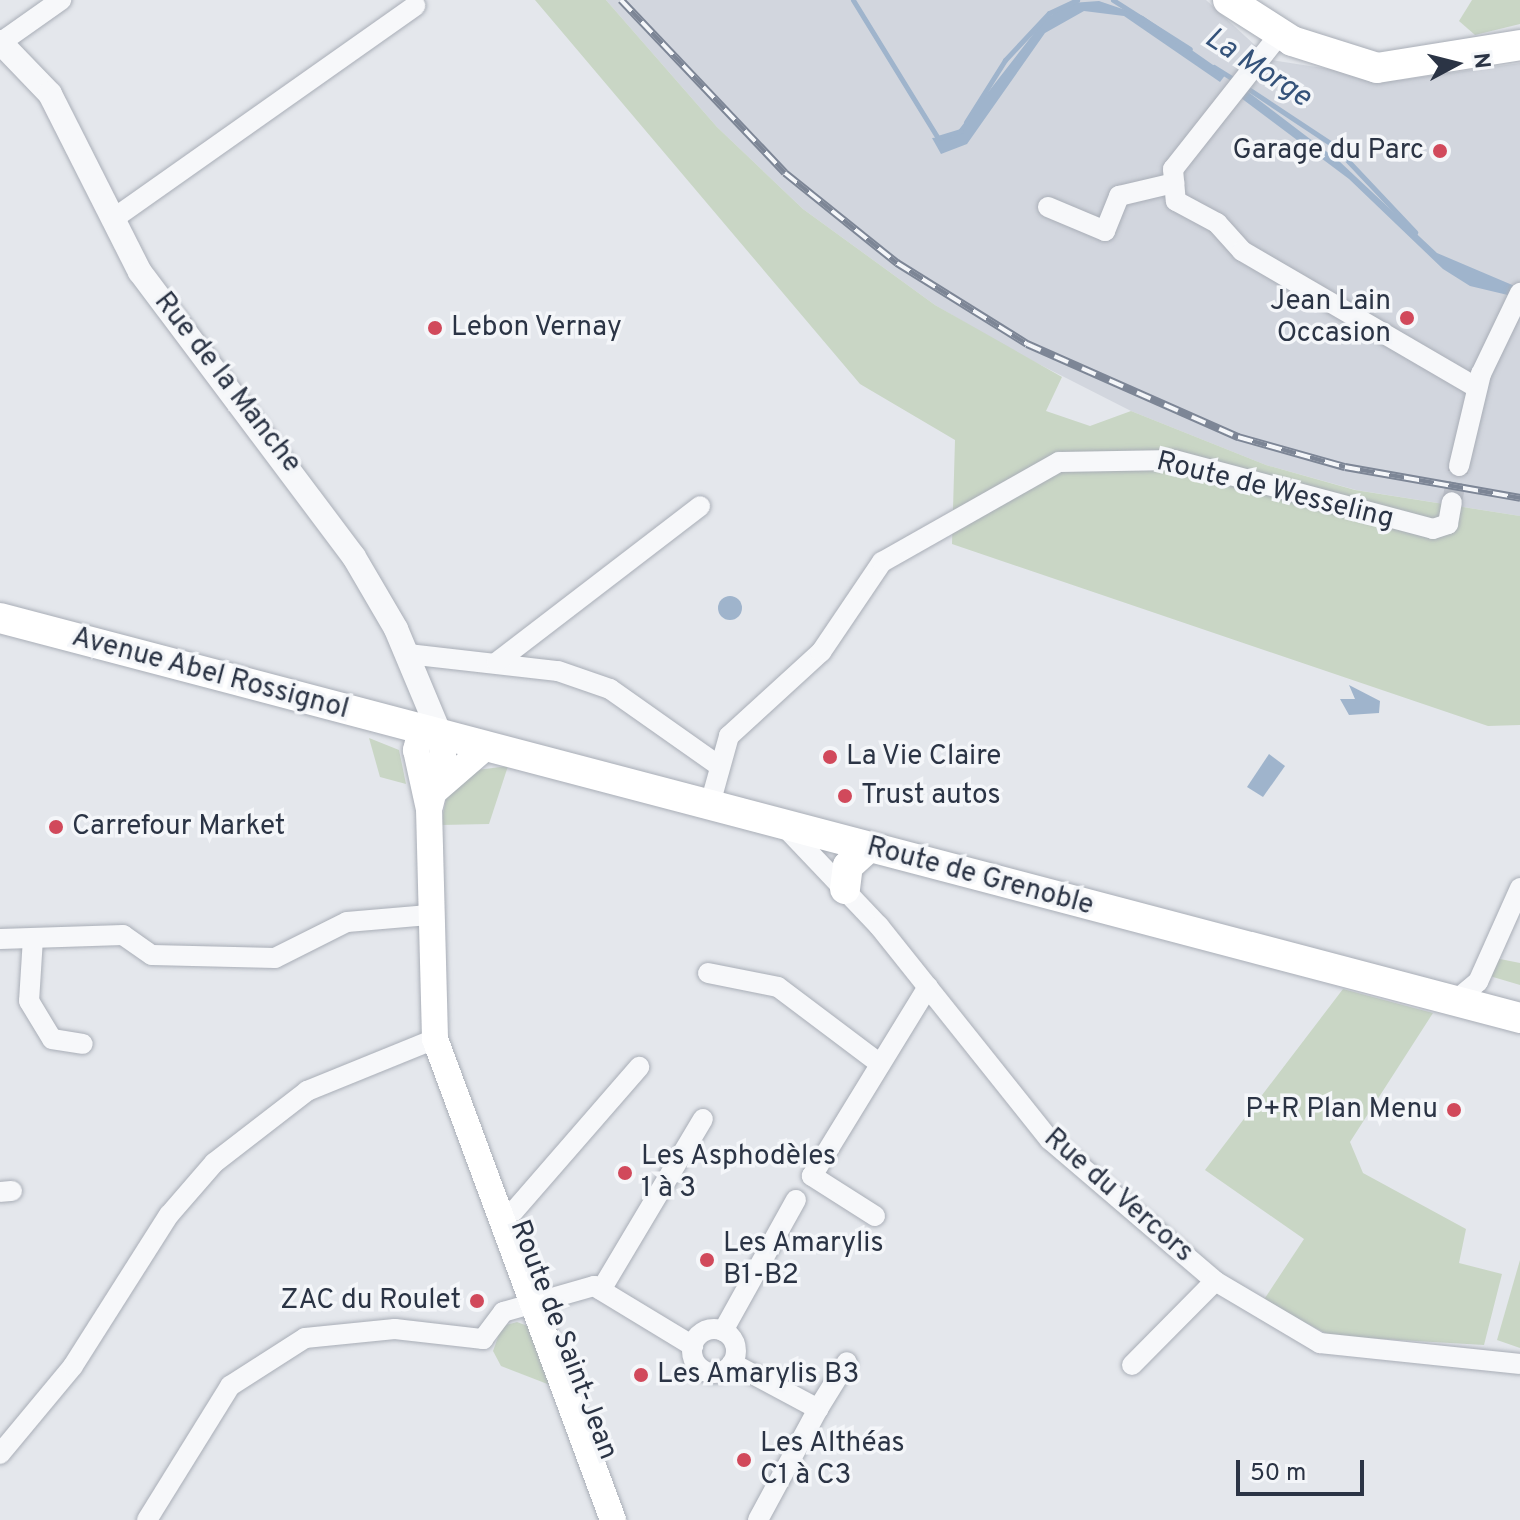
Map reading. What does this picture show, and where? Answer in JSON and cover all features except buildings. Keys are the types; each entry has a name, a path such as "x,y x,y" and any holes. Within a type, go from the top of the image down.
{"main road":[{"path":"1228,0 1279,35 1377,68 1518,47"},
{"name":"Avenue Abel Rossignol","path":"0,618 430,732"},
{"name":"Route de Grenoble","path":"430,732 1520,1018"},
{"name":"Route de Saint-Jean","path":"430,732 416,750 431,801 429,915 435,1039 483,1166 506,1211 630,1520"},
{"path":"431,801 487,746"},
{"path":"835,839 842,885"},
{"path":"842,885 848,866 868,848"},
{"name":"Route de Saint-Jean","path":"540,1299 613,1520"}],"street":[{"path":"0,42 61,0"},
{"path":"113,219 415,6"},
{"path":"1279,35 1173,169 1176,201 1217,223 1242,251 1477,388"},
{"name":"Rue de la Manche","path":"0,42 50,94 140,272 315,498 408,654 430,732"},
{"path":"1048,207 1105,231 1119,196 1174,183"},
{"path":"1459,466 1477,388 1518,296"},
{"name":"Route de Wesseling","path":"710,804 729,736 821,652 882,562 1059,462 1174,460 1433,529 1448,524 1452,502"},
{"path":"497,662 700,506"},
{"path":"408,654 558,671 610,689 719,766"},
{"name":"Rue du Vercors","path":"784,826 842,885 1050,1140 1215,1281 1320,1343 1520,1364"},
{"path":"1455,1001 1478,982 1520,888"},
{"path":"0,939 123,935 152,955 275,958 347,922 429,915"},
{"path":"33,938 29,1001 52,1039 83,1044"},
{"path":"708,973 778,987 880,1064"},
{"path":"875,1216 812,1176 928,987"},
{"path":"0,1454 73,1366 169,1215 214,1163 307,1091 435,1039"},
{"path":"506,1211 639,1067"},
{"path":"601,1290 703,1119"},
{"path":"723,1331 796,1200"},
{"path":"1132,1365 1215,1281"},
{"path":"147,1520 230,1386 279,1349 359,1330 483,1339 502,1313 571,1287 601,1290 693,1346"},
{"path":"732,1363 735,1345 723,1331 705,1331 693,1346 695,1362 708,1372 732,1363 818,1409"},
{"path":"758,1520 847,1362"}],"shaded area":[{"path":"606,0 1206,0 1271,60 1401,80 1520,63 1520,516 1356,490 1266,465 1131,411 1017,353 935,305 803,209 717,127"}],"green space":[{"path":"535,0 606,0 717,127 803,209 935,305 1062,377 1046,411 1090,426 1131,411 1266,465 1355,490 1520,516 1520,725 1488,726 952,544 955,440 860,384"},
{"path":"1472,0 1520,0 1520,24 1475,35 1459,21"},
{"path":"369,738 399,750 406,784 380,777"},
{"path":"508,766 489,824 441,825 447,794 477,770"},
{"path":"1490,957 1520,963 1520,985 1483,974"},
{"path":"1343,989 1433,1013 1350,1142 1363,1173 1466,1229 1459,1263 1502,1274 1484,1345 1331,1336 1263,1301 1304,1239 1205,1170"},
{"path":"1520,1260 1520,1348 1497,1340"},
{"path":"517,1322 533,1328 550,1385 501,1366 493,1351 502,1326"}],"water":[{"path":"1099,1 1143,16 1226,74 1220,82 1124,16 1084,11 1045,33 967,144 941,154 932,138 954,136 1045,19 1071,3"},
{"path":"1239,85 1339,161 1437,253 1517,287 1512,296 1470,286 1443,269 1349,179 1233,92"},
{"path":"730,596 739,599 742,608 739,617 730,620 721,617 718,608 721,599"},
{"path":"1349,685 1380,701 1379,713 1349,715 1340,699 1355,699"},
{"path":"1269,754 1285,766 1263,797 1247,787"}],"waterway":[{"name":"La Morge","path":"853,0 938,138 961,131"},
{"name":"La Morge","path":"966,122 1005,60 1049,13 1077,0"},
{"name":"La Morge","path":"1113,0 1190,49"},
{"name":"La Morge","path":"1214,67 1236,81"},
{"name":"La Morge","path":"1244,86 1333,145 1415,232"}],"tunnel":[{"path":"1452,502 1459,466"}],"railway":[{"path":"621,0 785,173 897,263 1027,344 1238,437 1345,467 1520,498"}],"place":[{"name":"Garage du Parc","path":"1440,151"},
{"name":"Jean Lain Occasion","path":"1407,318"},
{"name":"Lebon Vernay","path":"435,328"},
{"name":"La Vie Claire","path":"830,757"},
{"name":"Trust autos","path":"845,796"},
{"name":"Carrefour Market","path":"56,827"},
{"name":"P+R Plan Menu","path":"1454,1110"},
{"name":"Les Asphodèles 1 à 3","path":"625,1173"},
{"name":"Les Amarylis B1-B2","path":"707,1260"},
{"name":"ZAC du Roulet","path":"477,1301"},
{"name":"Les Amarylis B3","path":"641,1375"},
{"name":"Les Althéas C1 à C3","path":"744,1460"}]}
